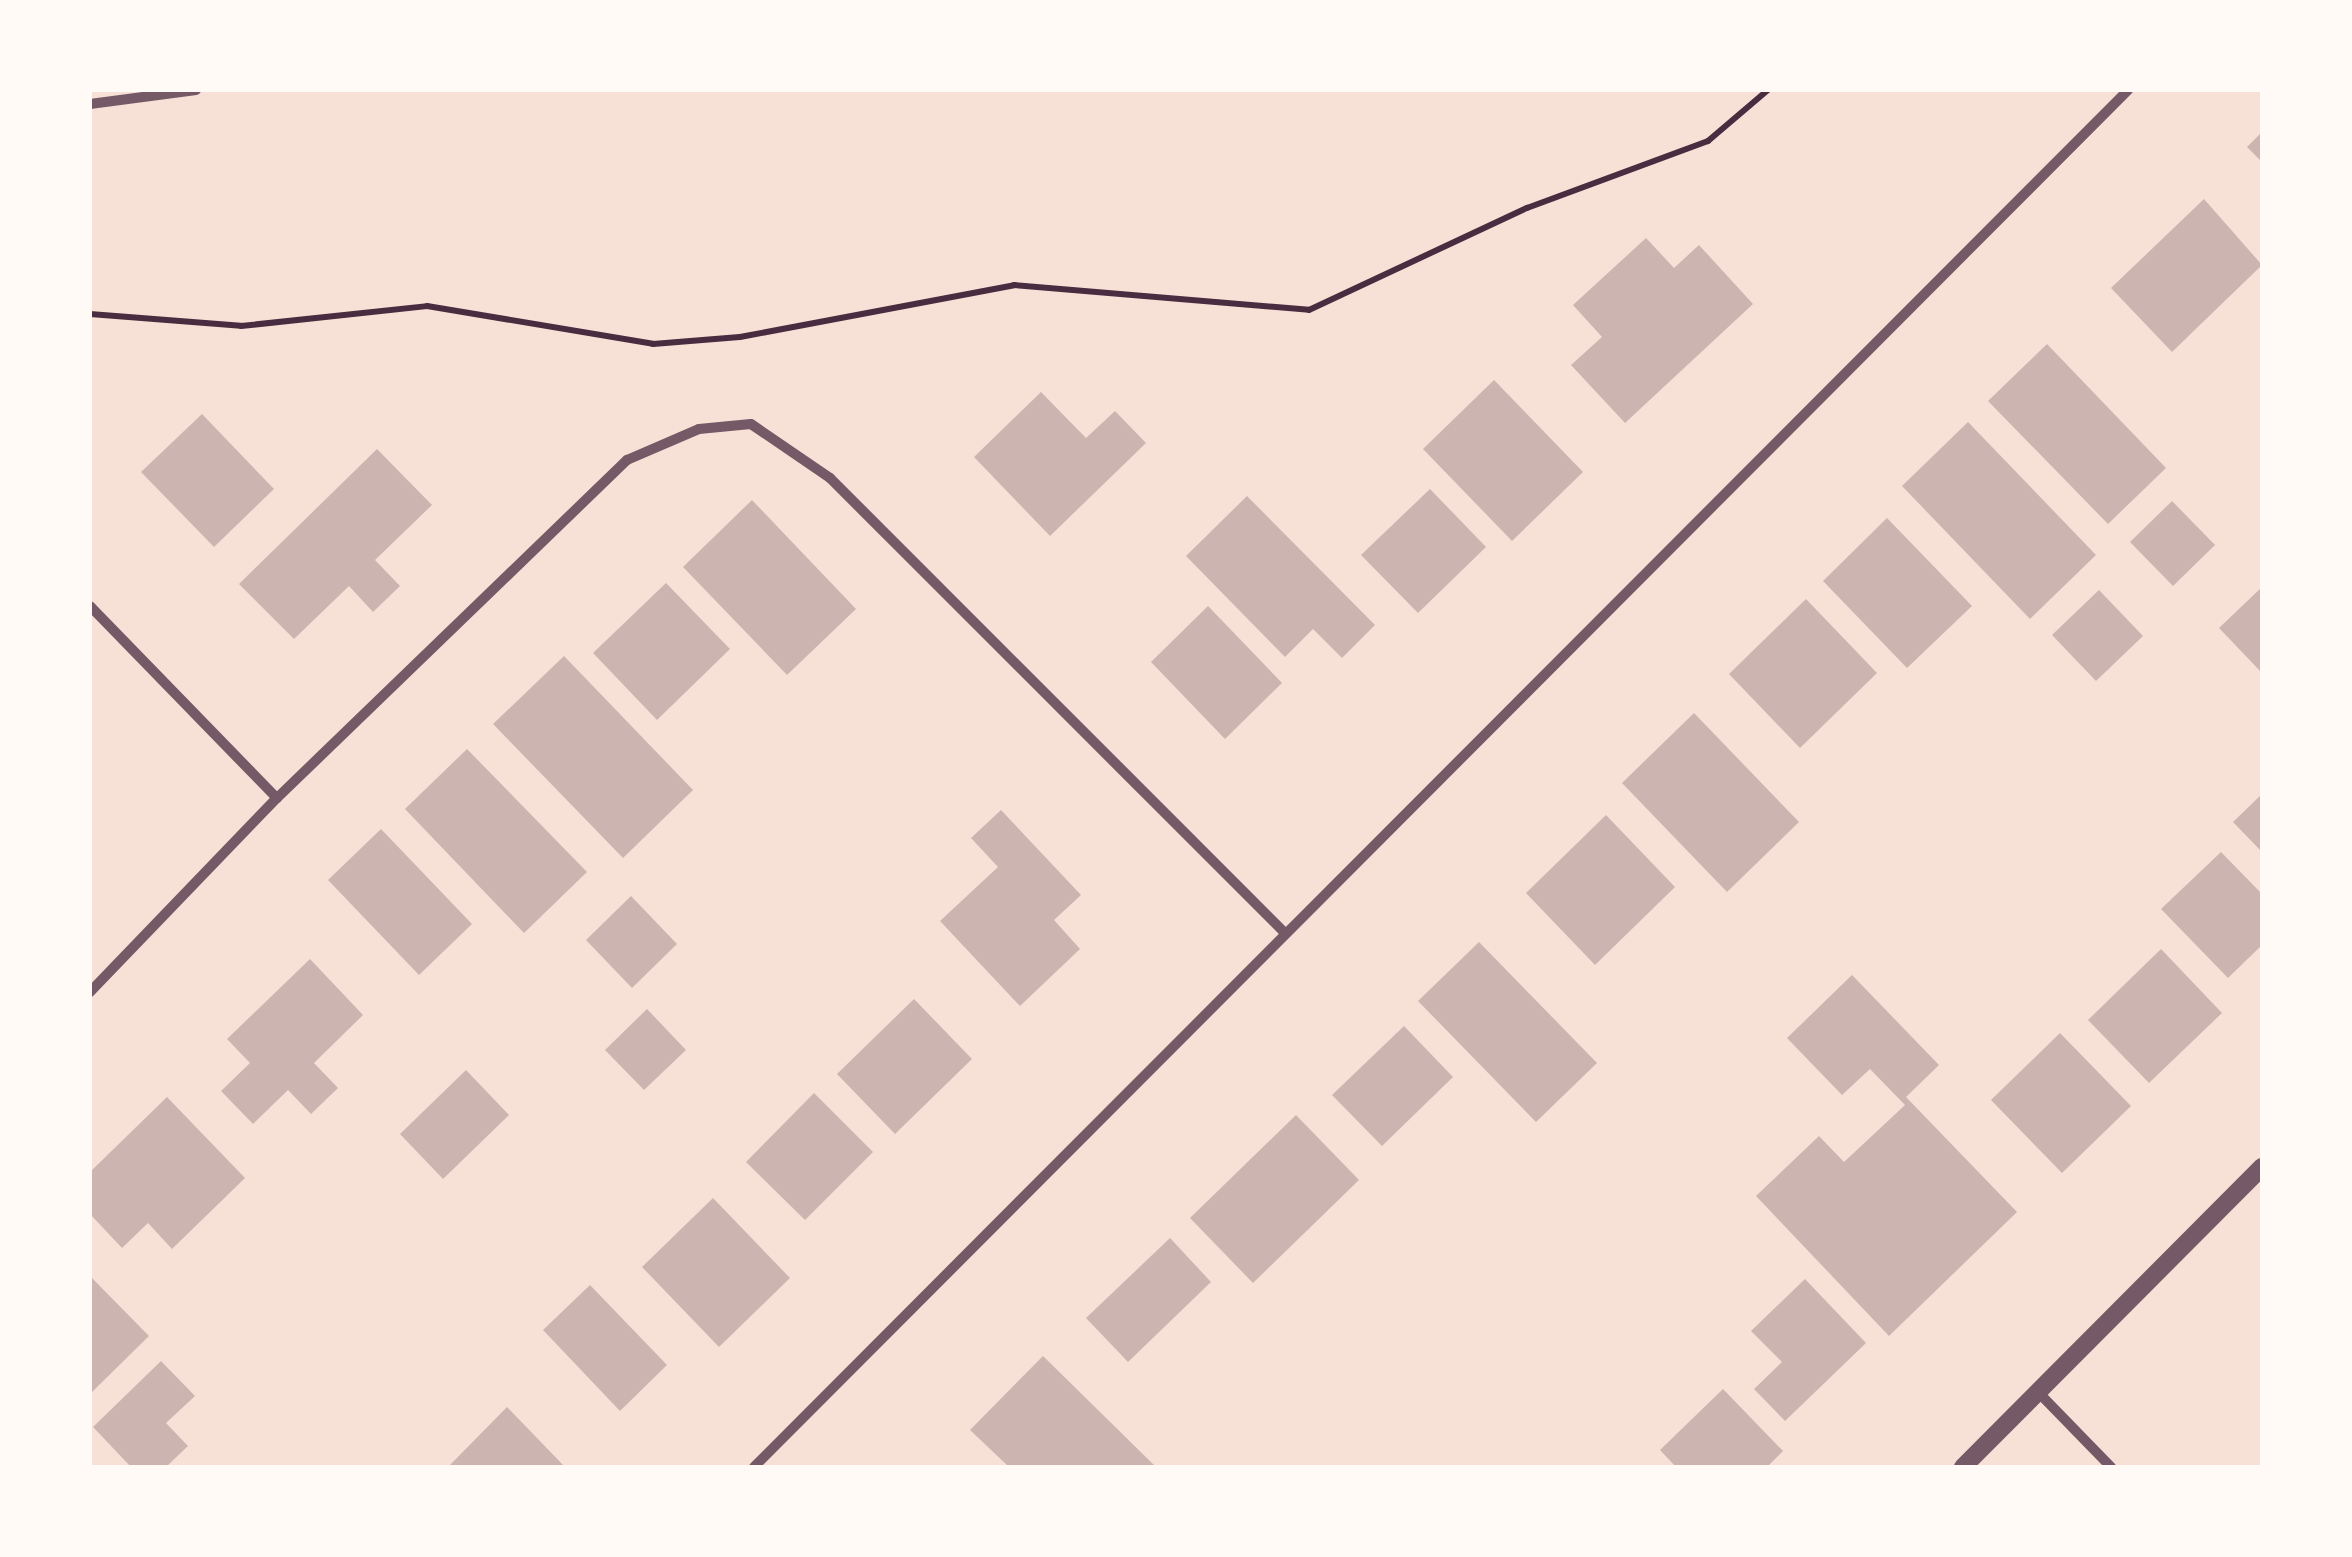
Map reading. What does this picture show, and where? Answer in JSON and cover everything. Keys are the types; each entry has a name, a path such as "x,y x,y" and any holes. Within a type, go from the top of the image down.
{"street":[{"path":"90,104 196,90"},
{"path":"754,1467 2128,90"},
{"path":"90,992 277,798 627,460 698,429 750,424 830,478 1285,933"},
{"path":"90,606 277,798"},
{"path":"1963,1467 2262,1167"},
{"path":"2038,1392 2111,1467"}],"path":[{"path":"90,314 240,326 427,306 653,344 740,337 1014,285 1309,310 1527,208 1708,141 1768,90"}],"building":[{"path":"2262,132 2262,162 2247,147"},
{"path":"2204,199 2262,265 2172,352 2111,288"},
{"path":"1646,238 1674,268 1699,245 1753,304 1625,423 1571,365 1602,337 1573,305"},
{"path":"2047,344 2166,468 2108,524 1988,401"},
{"path":"1494,380 1583,472 1512,541 1423,449"},
{"path":"1041,392 1086,438 1115,411 1146,443 1050,536 974,457"},
{"path":"202,414 274,489 214,547 141,472"},
{"path":"1968,422 2096,555 2030,619 1902,486"},
{"path":"377,449 432,505 375,560 400,586 373,612 349,586 294,639 239,584"},
{"path":"1430,489 1486,547 1418,613 1361,555"},
{"path":"1247,496 1375,625 1342,658 1313,629 1285,657 1186,556"},
{"path":"752,500 856,609 787,675 683,567"},
{"path":"2172,501 2215,545 2173,586 2130,542"},
{"path":"1887,518 1972,606 1907,668 1823,581"},
{"path":"666,583 730,649 657,720 593,653"},
{"path":"2262,587 2262,673 2219,628"},
{"path":"2099,590 2143,636 2096,681 2052,635"},
{"path":"1806,599 1877,673 1800,748 1729,674"},
{"path":"1208,606 1282,683 1225,739 1151,662"},
{"path":"564,656 693,790 623,858 493,724"},
{"path":"1694,713 1799,822 1727,892 1622,783"},
{"path":"467,749 587,872 524,933 405,809"},
{"path":"2262,794 2262,852 2233,822"},
{"path":"1001,810 1081,895 1054,920 1080,949 1020,1006 940,921 998,867 971,838"},
{"path":"1606,815 1675,887 1595,965 1526,893"},
{"path":"381,829 472,924 419,975 328,880"},
{"path":"2221,852 2262,894 2262,945 2228,978 2161,909"},
{"path":"631,896 677,944 632,988 586,940"},
{"path":"1479,942 1597,1063 1536,1122 1418,1001"},
{"path":"2161,949 2222,1013 2149,1083 2088,1020"},
{"path":"310,959 363,1015 314,1063 338,1088 311,1114 288,1090 253,1124 221,1091 250,1063 227,1039"},
{"path":"1852,975 1939,1065 1906,1097 2017,1212 1889,1336 1756,1196 1819,1136 1844,1162 1905,1105 1870,1069 1842,1095 1787,1038"},
{"path":"914,999 972,1059 895,1134 837,1074"},
{"path":"647,1009 686,1050 644,1090 605,1050"},
{"path":"1404,1026 1453,1077 1382,1146 1332,1095"},
{"path":"2060,1033 2131,1106 2062,1173 1991,1100"},
{"path":"466,1070 509,1115 443,1179 400,1134"},
{"path":"814,1093 873,1152 805,1220 746,1162"},
{"path":"167,1097 245,1178 172,1249 148,1223 122,1248 90,1214 90,1172"},
{"path":"1296,1115 1359,1180 1253,1283 1190,1218"},
{"path":"713,1198 790,1278 719,1347 642,1267"},
{"path":"1170,1238 1211,1282 1128,1362 1086,1318"},
{"path":"90,1276 149,1336 90,1394"},
{"path":"1805,1279 1866,1343 1785,1421 1754,1389 1782,1362 1751,1331"},
{"path":"590,1285 667,1365 620,1411 543,1330"},
{"path":"1043,1356 1156,1467 1009,1467 970,1430"},
{"path":"161,1361 195,1396 166,1423 188,1446 166,1467 131,1467 93,1427"},
{"path":"1723,1389 1783,1451 1767,1467 1676,1467 1660,1450"},
{"path":"507,1407 565,1467 448,1467"}]}
